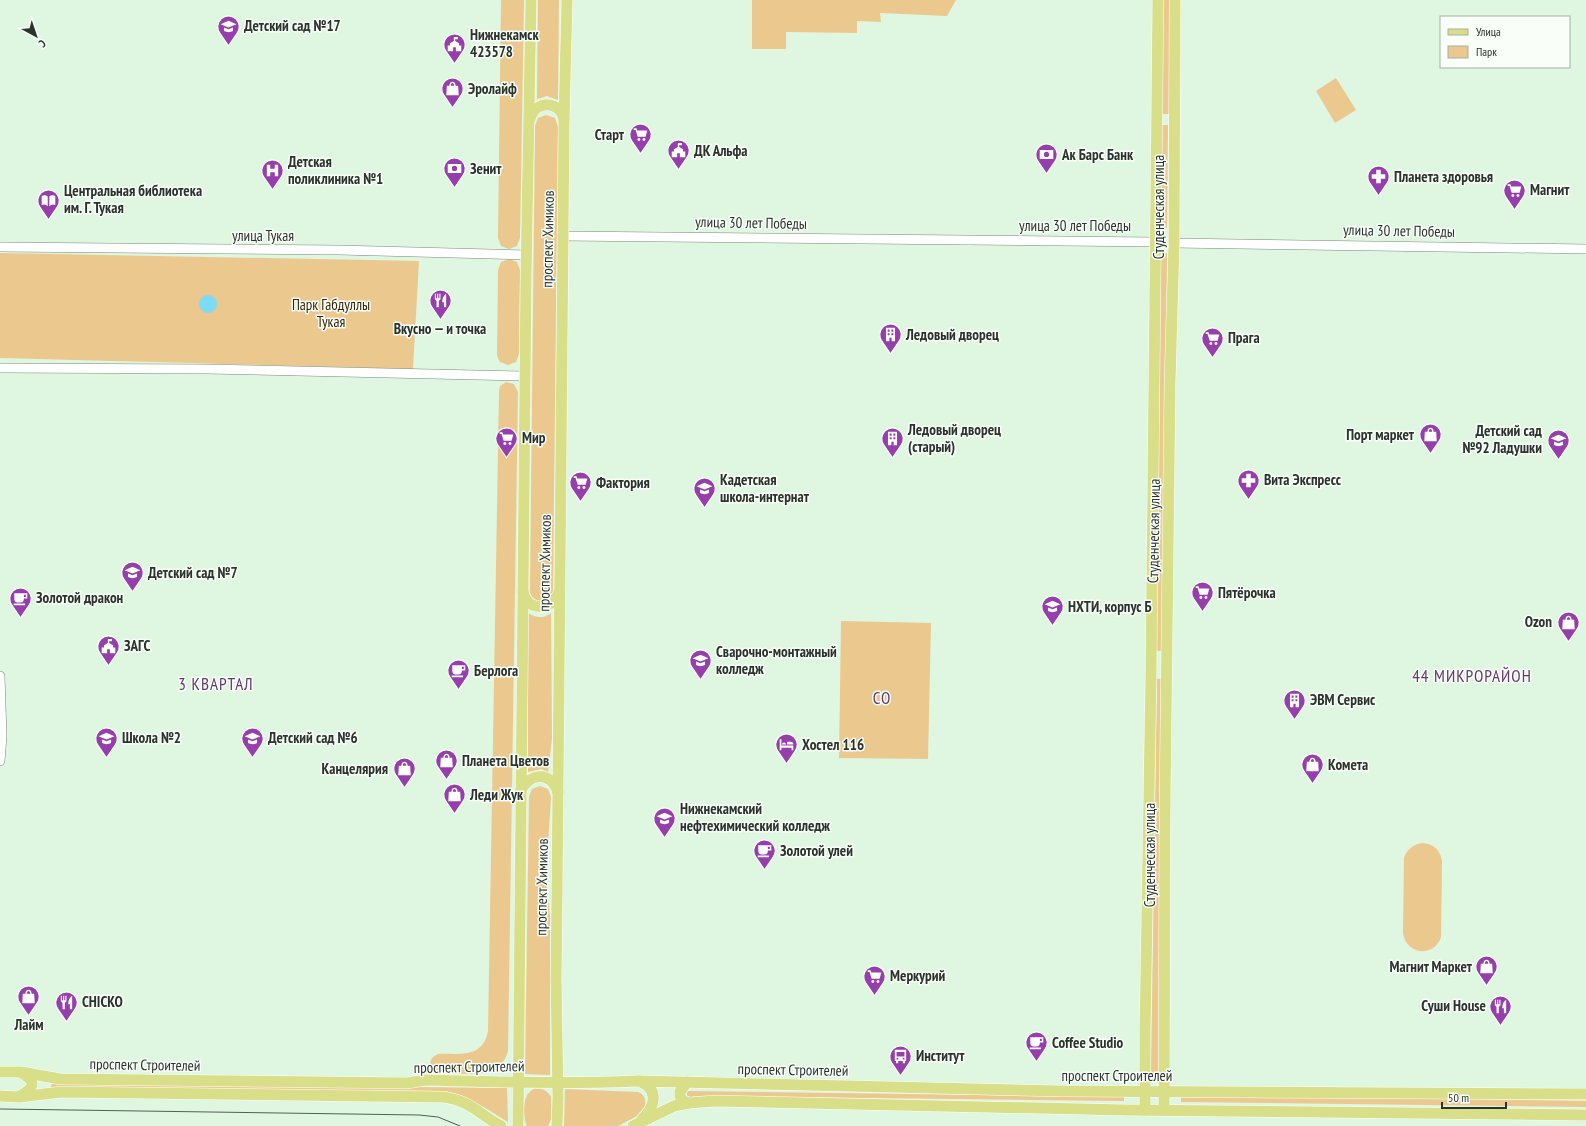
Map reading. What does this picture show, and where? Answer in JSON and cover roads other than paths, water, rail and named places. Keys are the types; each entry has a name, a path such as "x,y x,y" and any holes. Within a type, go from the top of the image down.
{"main road":[{"name":"проспект Химиков","path":"518,1126 520,792 531,0"},
{"name":"проспект Химиков","path":"557,1126 556,978 559,793 564,121 567,0"},
{"name":"Студенческая улица","path":"1145,1110 1152,657 1153,382 1158,0"},
{"name":"Студенческая улица","path":"1164,1110 1167,655 1170,382 1174,243 1173,112 1175,0"},
{"path":"530,122 534,109 547,104 553,105 559,109 563,115 564,121"},
{"path":"1156,114 1161,120 1166,120 1170,118 1173,112"},
{"name":"улица 30 лет Победы","path":"1155,242 1174,243"},
{"path":"523,589 528,602 534,606 541,607 548,606 554,602 560,589"},
{"path":"1152,657 1156,660 1162,660 1167,655"},
{"path":"1151,675 1163,671 1168,673"},
{"path":"520,792 526,782 533,778 540,777 547,778 553,782 559,793"},
{"name":"проспект Строителей","path":"0,1072 21,1072 60,1079 407,1083 426,1080 518,1082 557,1081 584,1083 637,1081 1060,1091 1586,1094"},
{"path":"19,1097 32,1088 30,1078 21,1072"},
{"path":"635,1125 651,1109 653,1098 649,1088 643,1083 637,1081"},
{"path":"687,1082 680,1092 680,1096 682,1100 688,1103"},
{"name":"проспект Строителей","path":"0,1096 19,1097 61,1092 443,1097 462,1101 474,1107 501,1126"},
{"path":"635,1125 674,1106 688,1103 714,1101 1145,1110 1586,1115"}],"street":[{"name":"улица 30 лет Победы","path":"563,236 1155,242"},
{"name":"улица 30 лет Победы","path":"1174,243 1586,249"},
{"name":"улица Тукая","path":"0,247 346,250 527,255"},
{"path":"0,368 206,369 525,376"},
{"path":"0,676 2,736 0,761"}],"water":[{"path":"204,295 212,295 217,300 215,311 212,313 204,313 199,308 199,300"}],"tram line":[{"path":"0,1109 419,1115 438,1117 460,1126"}],"place":[{"name":"Детский сад №17","path":"229,46"},
{"name":"Нижнекамск 423578","path":"454,64"},
{"name":"Эролайф","path":"452,108"},
{"name":"Старт","path":"640,154"},
{"name":"ДК Альфа","path":"678,170"},
{"name":"Ак Барс Банк","path":"1046,174"},
{"name":"Зенит","path":"455,188"},
{"name":"Детская поликлиника №1","path":"272,190"},
{"name":"Планета здоровья","path":"1378,196"},
{"name":"Магнит","path":"1515,210"},
{"name":"Центральная библиотека им. Г. Тукая","path":"49,220"},
{"name":"Вкусно — и точка","path":"440,320"},
{"name":"Ледовый дворец","path":"890,354"},
{"name":"Прага","path":"1212,358"},
{"name":"Порт маркет","path":"1430,454"},
{"name":"Мир","path":"507,458"},
{"name":"Ледовый дворец (старый)","path":"893,458"},
{"name":"Детский сад №92 Ладушки","path":"1558,460"},
{"name":"Вита Экспресс","path":"1249,500"},
{"name":"Фактория","path":"580,502"},
{"name":"Кадетская школа-интернат","path":"705,508"},
{"name":"Детский сад №7","path":"133,592"},
{"name":"Пятёрочка","path":"1203,612"},
{"name":"Золотой дракон","path":"21,618"},
{"name":"НХТИ, корпус Б","path":"1053,626"},
{"name":"Ozon","path":"1568,642"},
{"name":"ЗАГС","path":"108,666"},
{"name":"Сварочно-монтажный колледж","path":"701,680"},
{"name":"Берлога","path":"458,690"},
{"name":"ЭВМ Сервис","path":"1295,720"},
{"name":"Школа №2","path":"106,758"},
{"name":"Детский сад №6","path":"253,758"},
{"name":"Хостел 116","path":"786,764"},
{"name":"Планета Цветов","path":"447,780"},
{"name":"Комета","path":"1313,784"},
{"name":"Канцелярия","path":"404,788"},
{"name":"Леди Жук","path":"455,814"},
{"name":"Нижнекамский нефтехимический колледж","path":"665,838"},
{"name":"Золотой улей","path":"764,870"},
{"name":"Магнит Маркет","path":"1487,986"},
{"name":"Меркурий","path":"875,996"},
{"name":"Лайм","path":"29,1016"},
{"name":"CHICKO","path":"66,1022"},
{"name":"Суши House","path":"1501,1026"},
{"name":"Coffee Studio","path":"1036,1062"},
{"name":"Институт","path":"901,1076"}],"district":[{"name":"44 МИКРОРАЙОН","path":"1472,676"},
{"name":"3 КВАРТАЛ","path":"216,684"},
{"name":"СО","path":"882,698"}],"park label":[{"name":"Парк Габдуллы Тукая","path":"331,314"}]}
